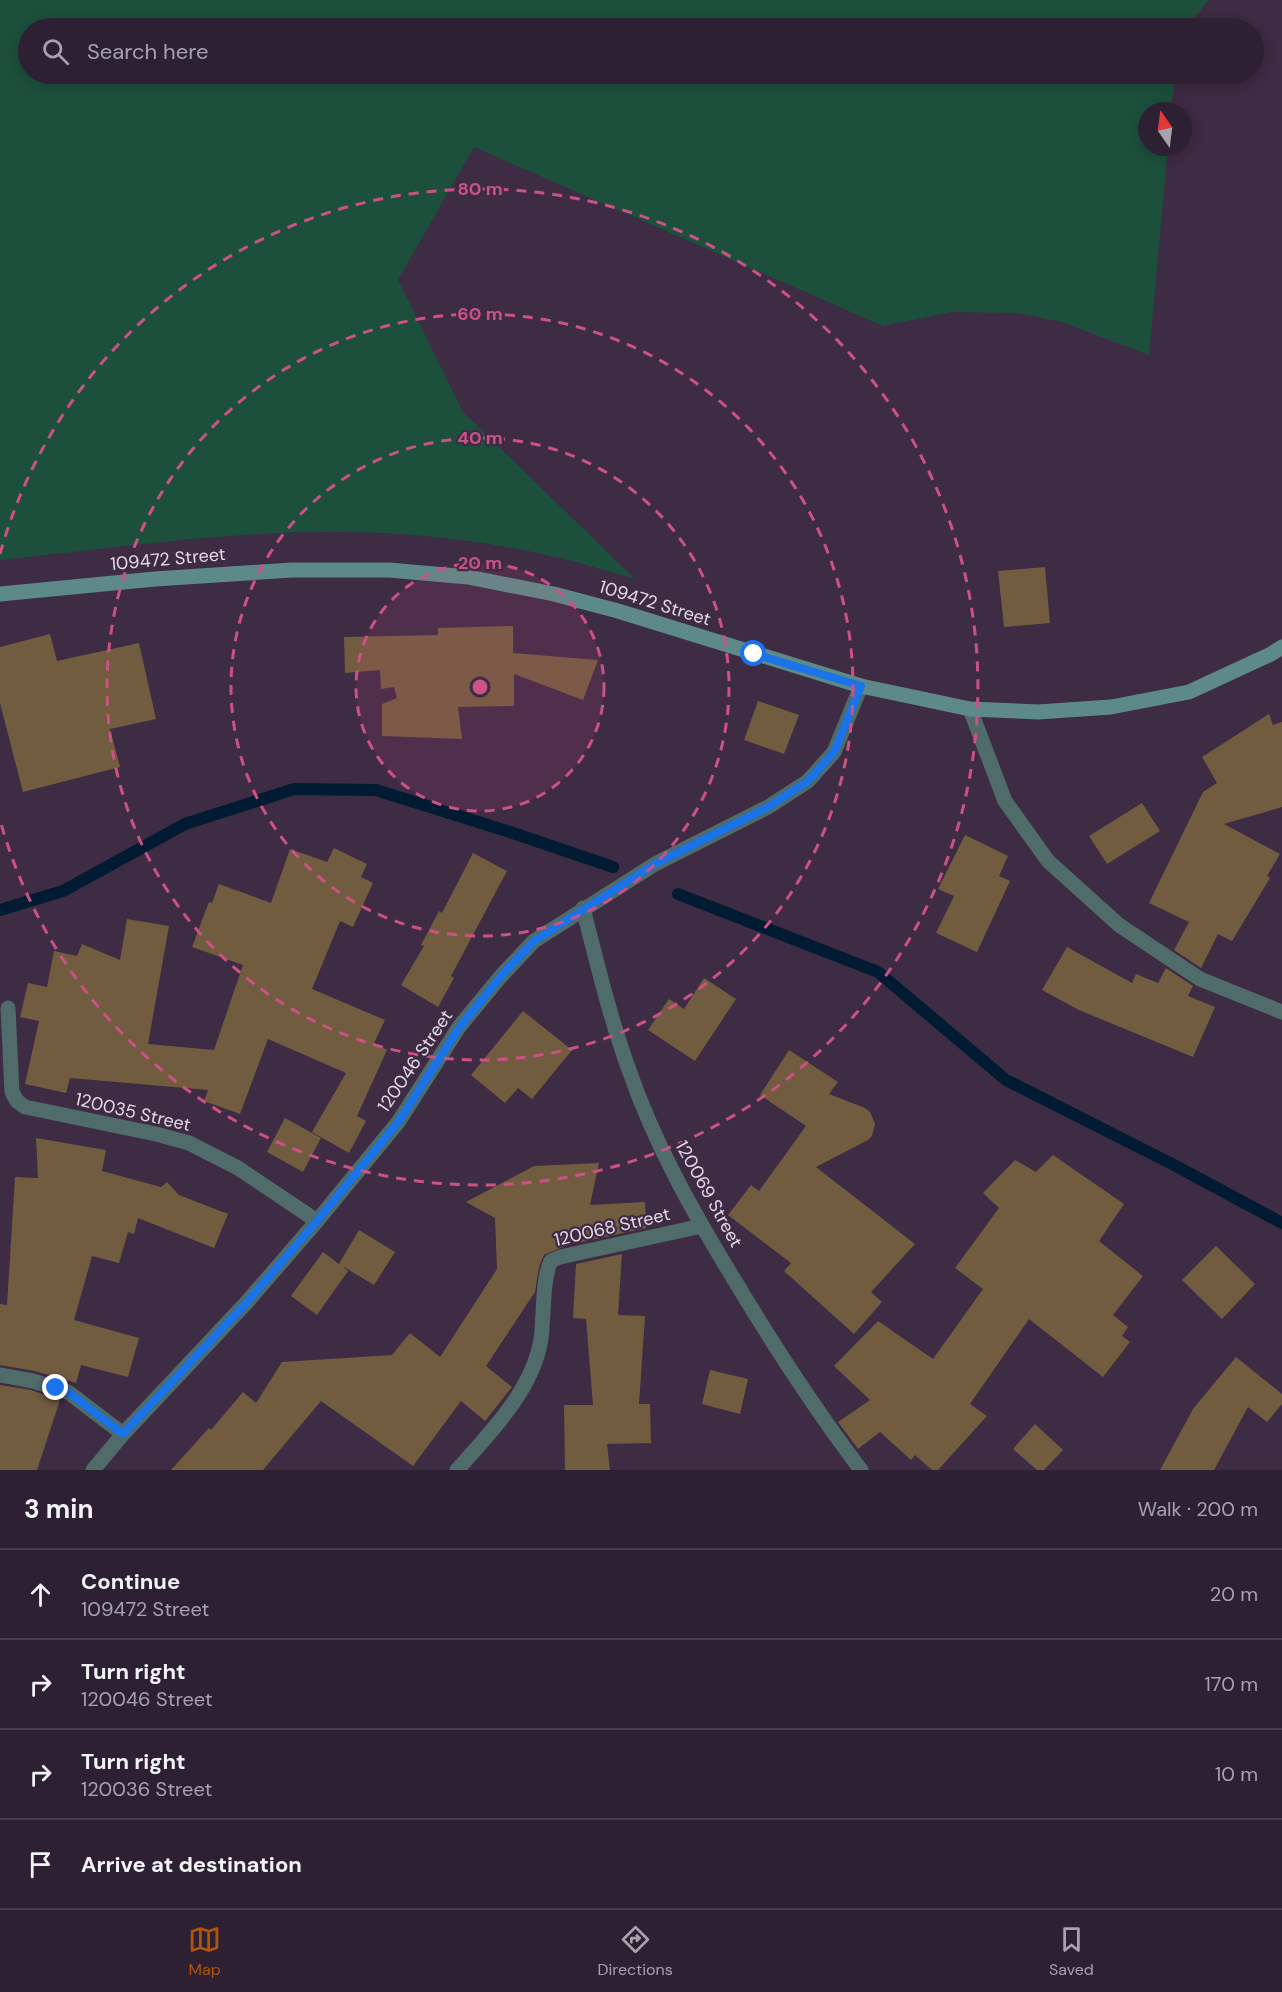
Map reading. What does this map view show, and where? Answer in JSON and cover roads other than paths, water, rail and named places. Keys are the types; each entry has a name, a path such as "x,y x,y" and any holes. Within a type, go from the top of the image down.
{"street":[{"name":"109472 Street","path":"0,594 155,579 291,570 389,570 468,577 554,594 618,611 861,686 970,709 1038,712 1111,707 1188,692 1282,647"},
{"name":"120046 Street","path":"93,1470 123,1434 247,1302 317,1221 399,1121 459,1028 501,976 534,941 655,864 768,807 808,781 834,752 861,686"},
{"path":"970,709 1005,801 1048,861 1119,925 1200,979 1282,1012"},
{"name":"120069 Street","path":"583,908 628,1070 660,1145 702,1226 818,1413 861,1470"},
{"name":"120035 Street","path":"9,1008 12,1092 17,1101 25,1107 189,1143 238,1168 317,1221"},
{"name":"120068 Street","path":"457,1470 486,1437 521,1390 540,1341 547,1276 551,1261 560,1257 702,1226"},
{"path":"0,1375 33,1381 68,1392 123,1434"}],"waterway":[{"path":"0,910 63,891 185,824 294,789 376,790 613,867"},
{"path":"678,894 878,972 1006,1080 1174,1165 1282,1223"}]}
